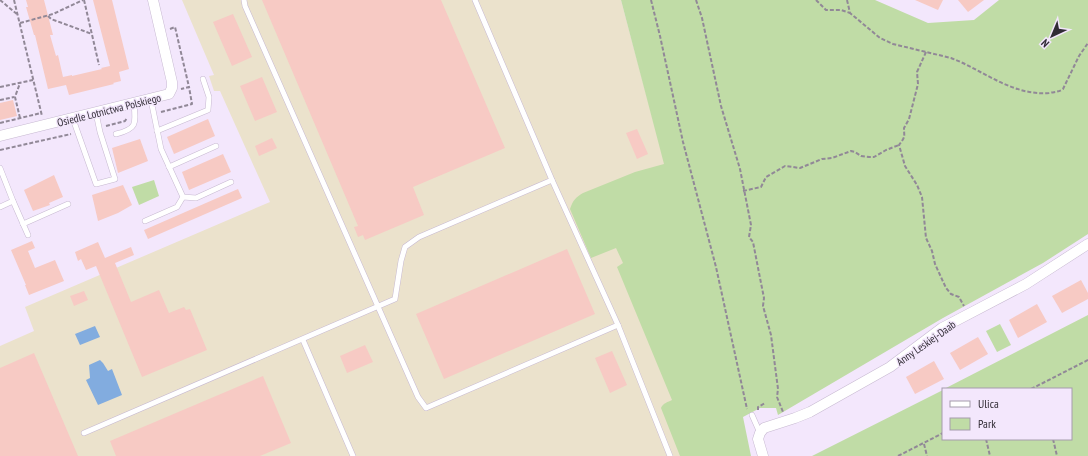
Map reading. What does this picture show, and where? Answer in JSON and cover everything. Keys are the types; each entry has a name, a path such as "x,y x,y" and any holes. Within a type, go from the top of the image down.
{"street":[{"name":"Osiedle Lotnictwa Polskiego","path":"0,136 168,95 172,90 172,82 153,0"},
{"name":"Anny Leskiej-Daab","path":"760,433 764,428 810,412 890,367 942,328 1026,284 1088,244"},
{"path":"760,433 758,439 763,456"}],"lane":[{"path":"244,0 245,6 418,397 426,408 618,325"},
{"path":"475,0 552,180 618,325 670,456"},
{"path":"157,131 208,110 209,97 204,79"},
{"path":"151,100 161,149 183,197"},
{"path":"116,134 128,131 134,125 134,104"},
{"path":"73,119 96,184 115,179 100,132 96,113"},
{"path":"169,167 216,146"},
{"path":"0,168 28,235"},
{"path":"84,433 303,340 395,299 405,247 419,237 552,180"},
{"path":"183,197 196,198 231,182"},
{"path":"145,221 177,207 183,197"},
{"path":"0,207 13,201"},
{"path":"23,224 68,204"},
{"path":"303,340 353,456"},
{"path":"752,415 760,433"}],"path":[{"path":"0,0 18,14"},
{"path":"14,0 42,118"},
{"path":"20,23 48,16 83,0 99,65"},
{"path":"651,0 683,142 716,267 747,409"},
{"path":"696,0 702,18 721,106 740,169 743,191 751,226 750,237 753,242 764,298 763,306 771,335 778,389 777,398 783,412 783,417 776,425"},
{"path":"816,0 826,10 841,10 850,13 880,38 894,44 960,61 985,75 1025,91 1044,93 1059,92 1063,89 1079,56 1088,43"},
{"path":"847,0 850,13"},
{"path":"48,16 51,19 92,34"},
{"path":"158,112 191,104 192,102 175,27 168,29"},
{"path":"743,191 761,187 766,177 785,166 800,168 822,159 832,158 851,151 869,158 899,145 905,138 906,134 904,128 909,119 918,84 918,72 926,52"},
{"path":"0,87 33,80"},
{"path":"20,82 15,97 16,110 20,118"},
{"path":"172,90 189,87"},
{"path":"0,100 15,97"},
{"path":"0,123 41,113"},
{"path":"103,126 125,121 129,115"},
{"path":"0,150 75,133"},
{"path":"899,145 905,166 917,185 922,197 926,238 936,264 946,288 951,294 959,297 968,315"},
{"path":"1033,388 1088,360"},
{"path":"1040,384 1041,388"},
{"path":"898,456 942,434"},
{"path":"986,440 990,456"},
{"path":"1053,440 1057,456"},
{"path":"924,443 927,456"}],"shaded area":[{"path":"182,0 621,0 743,456 0,456 0,346 34,331 25,307 270,202 220,91 214,91 209,76 214,75"}],"green space":[{"path":"621,0 875,0 928,23 974,20 999,0 1088,0 1088,234 1043,263 943,318 778,415 776,408 760,408 743,417 751,456 680,456 661,408 664,404 672,400 617,267 623,263 616,248 591,258 570,209 575,199 583,193 635,172 664,164"},
{"path":"154,180 159,196 139,205 132,187"},
{"path":"1088,315 1088,456 812,456 942,391 942,440 1072,440 1072,388 946,388"},
{"path":"1000,324 1011,345 997,352 986,331"}],"water":[{"path":"95,326 100,337 80,345 75,334"},
{"path":"100,360 108,371 112,369 122,395 98,405 86,380 90,378 89,365"}],"building":[{"path":"26,0 44,0 53,35 50,35 56,56 58,55 63,77 110,66 93,0 112,0 129,69 119,72 121,81 69,95 66,85 48,89 35,35 26,7 28,7"},
{"path":"262,0 441,0 505,148 413,187 424,215 365,240 363,235 358,237 354,227 358,226"},
{"path":"915,0 943,0 938,10"},
{"path":"958,0 984,0 968,12"},
{"path":"233,14 252,57 232,66 213,22"},
{"path":"262,77 277,112 255,121 240,86"},
{"path":"13,100 17,116 0,120 0,103"},
{"path":"208,119 215,136 174,154 167,137"},
{"path":"637,129 648,154 637,159 626,133"},
{"path":"272,138 277,148 259,156 255,146"},
{"path":"140,139 148,161 118,173 112,148"},
{"path":"223,154 231,172 189,190 182,172"},
{"path":"54,175 63,197 49,203 50,205 33,211 24,190"},
{"path":"123,185 132,205 118,213 98,221 92,195"},
{"path":"238,189 242,198 148,239 144,230"},
{"path":"32,241 35,248 28,251 35,268 55,260 64,281 29,295 11,250"},
{"path":"98,242 105,258 131,247 134,255 115,263 131,302 159,290 169,313 184,307 186,310 190,309 207,350 142,377 96,266 86,270 81,259 78,261 75,252"},
{"path":"567,249 595,314 444,379 416,314"},
{"path":"1081,280 1088,293 1088,299 1062,313 1052,296"},
{"path":"84,291 88,300 74,306 70,296"},
{"path":"1037,304 1047,322 1018,338 1009,320"},
{"path":"978,337 988,354 960,370 950,353"},
{"path":"365,345 373,362 347,373 340,356"},
{"path":"612,351 627,385 610,393 595,358"},
{"path":"34,353 78,456 0,456 0,368"},
{"path":"934,361 944,379 915,394 906,377"},
{"path":"263,376 291,443 260,456 116,456 110,441"}]}
